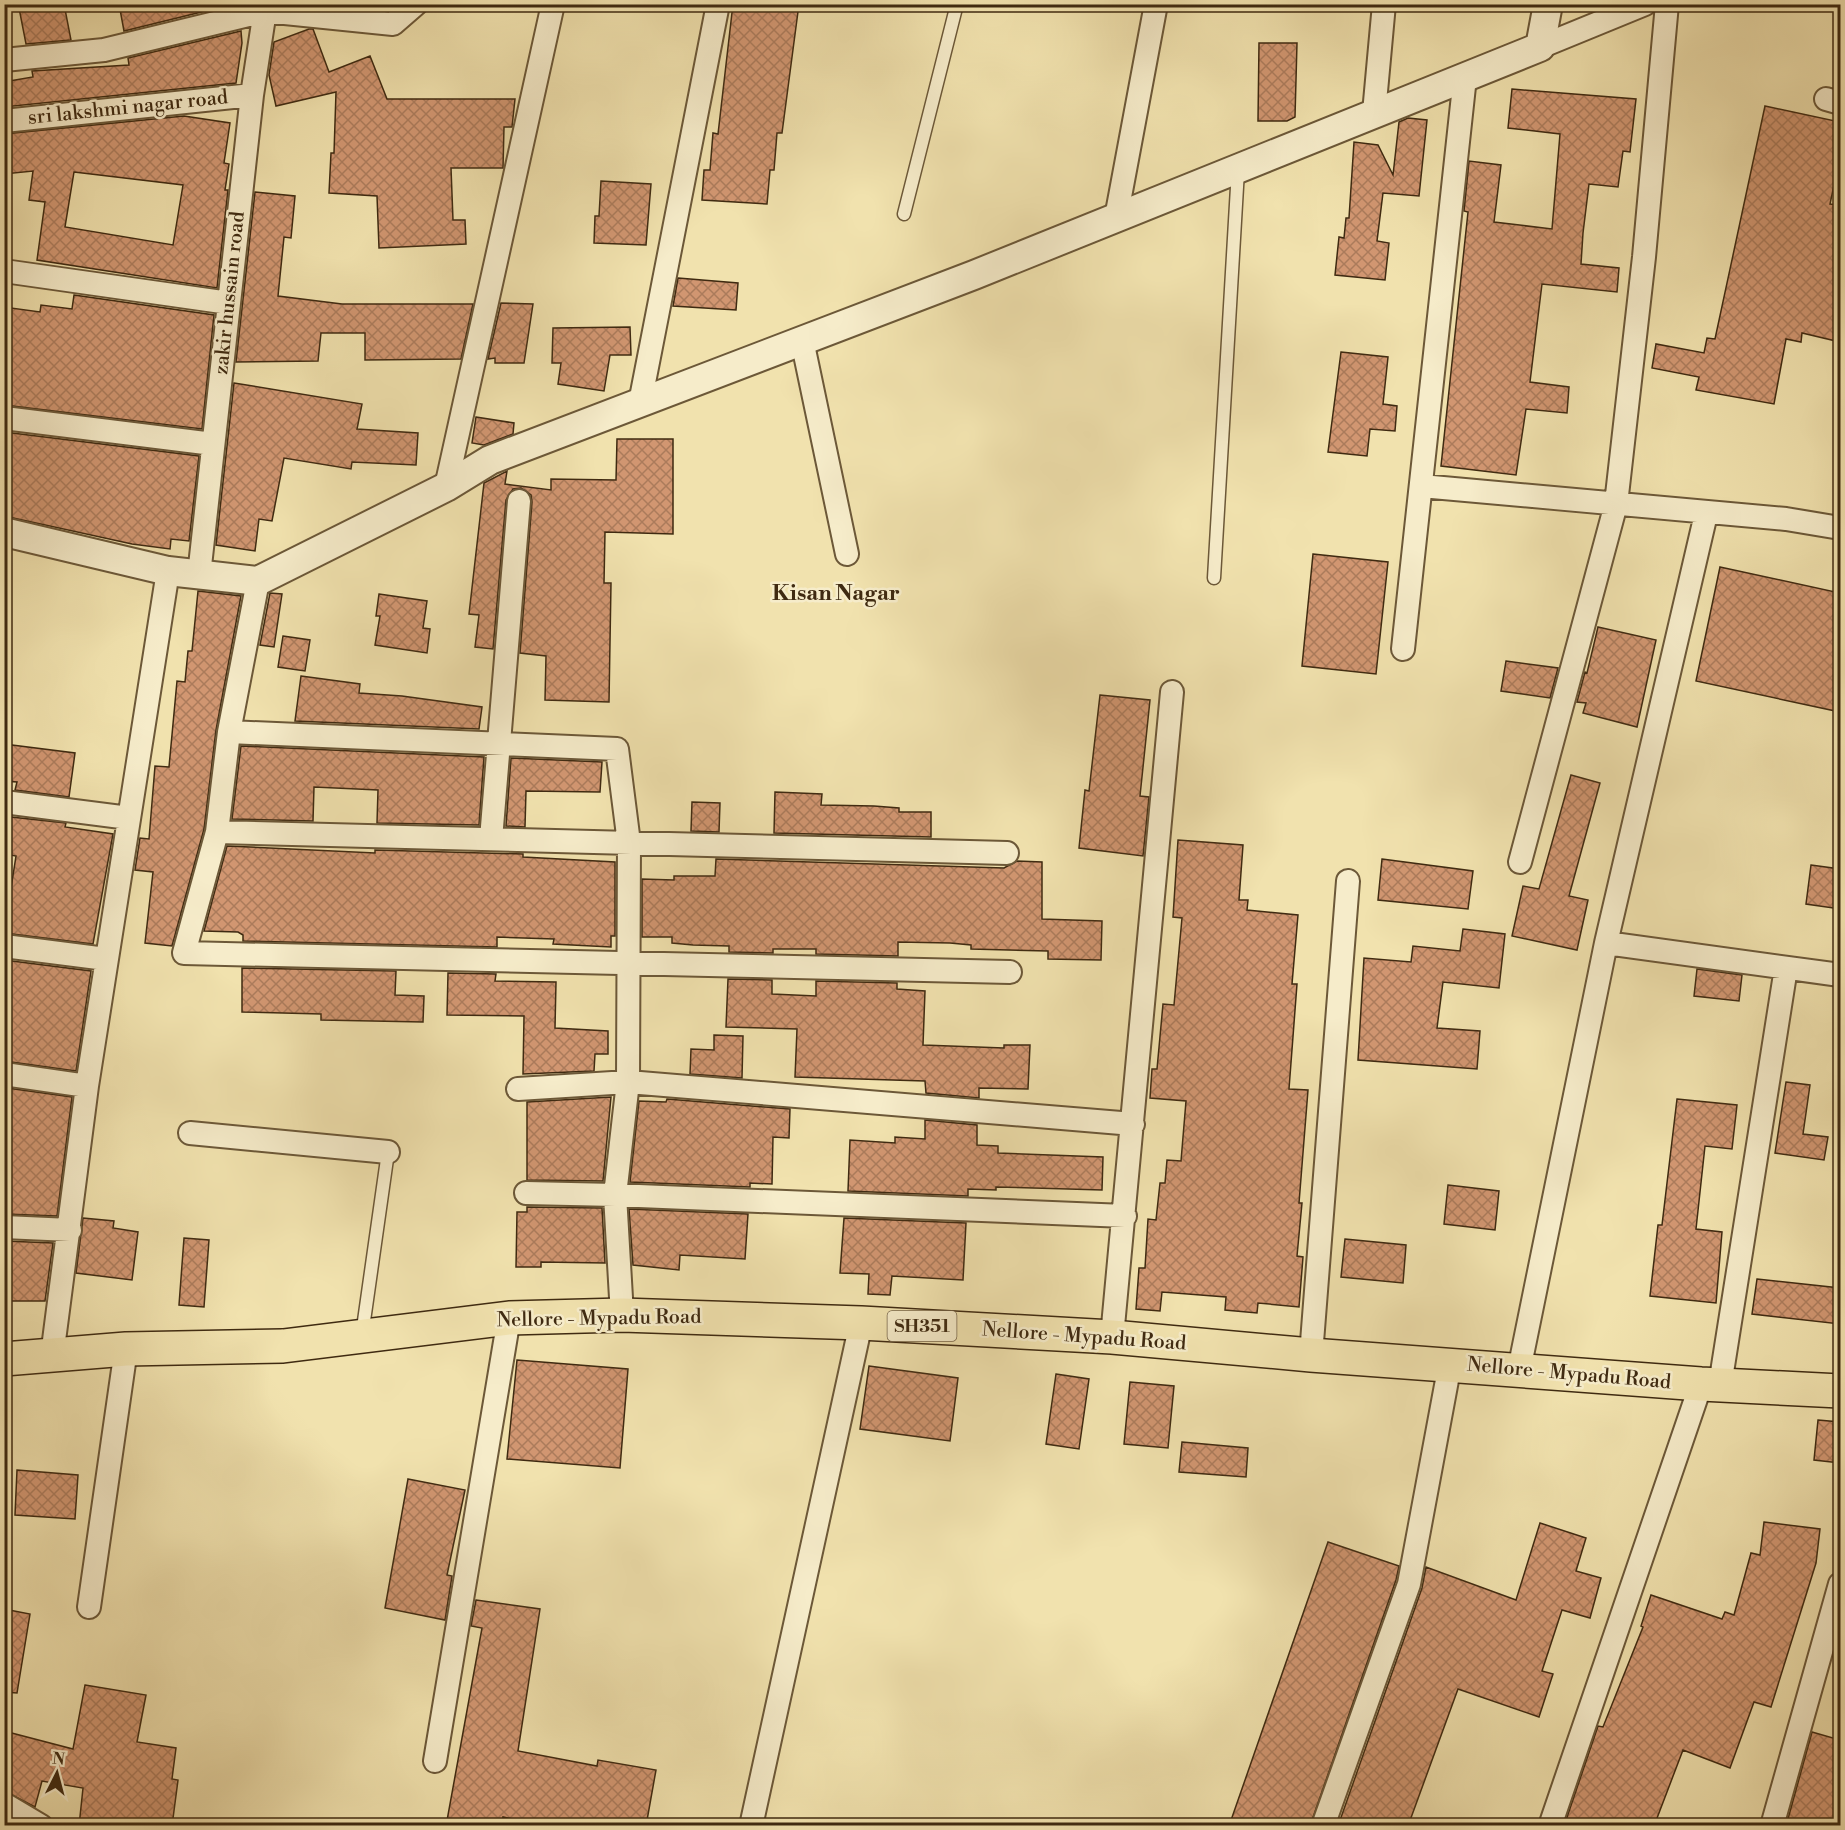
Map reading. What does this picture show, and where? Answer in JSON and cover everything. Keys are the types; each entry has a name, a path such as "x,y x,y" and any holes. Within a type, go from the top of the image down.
{"main road":[{"name":"Nellore - Mypadu Road","path":"4,1359 126,1349 283,1346 509,1318 622,1315 861,1323 1112,1337 1311,1355 1711,1385 1840,1391"}],"street":[{"path":"4,60 104,50 266,8 393,24 416,4"},
{"path":"446,487 553,4"},
{"path":"640,403 717,4"},
{"path":"1116,218 1156,4"},
{"path":"1374,113 1384,4"},
{"path":"1540,46 1548,4"},
{"path":"4,532 168,571 258,582 446,487 490,460 1116,218 1645,4"},
{"path":"1520,862 1616,504 1644,257 1667,4"},
{"name":"zakir hussain road","path":"199,575 252,95 266,8"},
{"path":"1403,649 1465,77"},
{"name":"sri lakshmi nagar road","path":"4,121 252,95"},
{"path":"4,271 230,303"},
{"path":"802,340 847,554"},
{"path":"4,418 213,444"},
{"path":"1421,486 1706,514 1786,519 1840,528"},
{"path":"491,839 519,501"},
{"path":"1519,1370 1606,943 1706,514"},
{"path":"52,1356 87,1086 168,571"},
{"path":"258,582 229,732 217,831 184,953 1010,972"},
{"path":"1112,1337 1172,692"},
{"path":"229,732 617,748 629,843 628,1083 615,1195 622,1315"},
{"path":"4,802 129,818"},
{"path":"217,831 1007,853"},
{"path":"1311,1355 1348,880"},
{"path":"1606,943 1840,975"},
{"path":"4,946 106,959"},
{"path":"1550,1826 1711,1385 1786,968"},
{"path":"4,1074 87,1086"},
{"path":"518,1089 628,1083 1133,1124"},
{"path":"189,1133 388,1152"},
{"path":"526,1193 1125,1216"},
{"path":"4,1227 70,1230"},
{"path":"435,1761 509,1318"},
{"path":"752,1826 861,1323"},
{"path":"89,1607 126,1349"},
{"path":"1323,1826 1409,1584 1450,1364"},
{"path":"1772,1826 1840,1584"},
{"path":"4,1804 40,1826"}],"lane":[{"path":"904,214 957,4"},
{"path":"1215,578 1239,168"},
{"path":"362,1336 388,1152"}],"building":[{"path":"35,4 64,4 71,40 26,44 19,8"},
{"path":"119,4 234,4 124,31"},
{"path":"733,4 799,4 782,133 777,133 774,170 770,170 767,204 702,200 704,170 710,170 713,133 718,134"},
{"path":"313,29 329,72 370,56 387,99 515,99 512,127 504,127 503,168 451,168 453,220 465,220 466,244 379,248 377,196 329,193 331,153 334,153 336,92 276,106 269,75 274,42"},
{"path":"241,31 242,43 236,83 4,107 4,82 33,77 32,71 129,65 128,58"},
{"path":"1259,43 1297,43 1295,117 1287,121 1258,121"},
{"path":"1512,89 1636,99 1630,152 1623,151 1618,187 1589,184 1583,233 1581,264 1619,268 1617,292 1542,284 1530,382 1569,387 1567,413 1526,409 1516,475 1441,466 1468,212 1464,211 1469,161 1501,165 1494,222 1552,229 1560,134 1508,128"},
{"path":"1765,106 1840,122 1840,157 1830,204 1840,205 1840,342 1802,333 1801,342 1786,339 1774,404 1696,390 1699,377 1652,368 1656,344 1704,353 1707,338 1715,339"},
{"path":"184,116 230,123 224,163 229,164 225,190 228,190 217,288 37,260 45,202 29,200 33,171 4,174 4,134","holes":["74,172 183,185 173,245 65,227"]},
{"path":"1408,118 1427,120 1419,196 1383,193 1377,241 1389,243 1385,280 1335,275 1339,237 1344,238 1346,218 1349,218 1354,142 1378,145 1393,175 1399,122"},
{"path":"601,181 651,184 646,245 594,243 595,216 599,216"},
{"path":"255,192 295,196 291,238 284,237 278,296 342,304 473,304 461,359 365,360 365,333 321,333 318,361 236,362"},
{"path":"678,278 738,283 736,310 673,306"},
{"path":"74,295 214,315 202,429 4,405 4,307 40,312 41,305 72,309"},
{"path":"501,303 533,304 524,363 495,363 495,358 488,359"},
{"path":"630,327 631,355 610,355 604,391 558,384 561,363 552,363 553,328"},
{"path":"1341,352 1388,357 1383,404 1397,406 1395,431 1370,429 1367,456 1328,452"},
{"path":"234,383 362,404 357,429 418,433 416,465 352,462 351,469 284,458 272,521 259,519 255,551 216,545"},
{"path":"476,417 514,423 513,434 484,445 472,443"},
{"path":"4,432 199,456 189,541 171,539 170,549 132,544 4,516"},
{"path":"617,439 673,439 673,534 605,532 604,583 611,583 609,702 545,700 546,656 520,653 532,502 531,495 521,488 513,489 506,500 493,649 475,647 479,615 469,614 484,483 507,471 505,484 551,490 551,479 616,480"},
{"path":"1313,554 1388,562 1376,674 1302,666"},
{"path":"1720,567 1840,593 1840,712 1696,681"},
{"path":"198,591 241,596 216,730 204,829 172,946 145,943 153,872 135,870 140,838 149,839 155,766 169,767 177,681 185,682 188,651 192,651"},
{"path":"270,593 282,594 274,647 260,645"},
{"path":"379,594 427,601 423,628 430,629 427,653 375,645 380,616 376,616"},
{"path":"1598,627 1656,640 1637,727 1583,713 1586,703 1577,702 1585,672 1587,673"},
{"path":"283,636 310,640 305,671 278,667"},
{"path":"1506,661 1558,668 1550,698 1501,691"},
{"path":"301,676 360,684 359,693 402,696 482,707 479,729 295,721"},
{"path":"1100,695 1150,700 1140,796 1149,797 1143,856 1079,848 1085,790 1089,791"},
{"path":"4,744 75,753 69,797 15,790 17,782 4,781"},
{"path":"241,746 484,757 479,825 377,823 378,790 314,787 313,821 232,819"},
{"path":"511,758 602,762 600,792 526,791 525,827 506,826"},
{"path":"1571,775 1600,783 1569,896 1588,900 1577,950 1512,936 1523,886 1539,889"},
{"path":"775,792 822,794 821,805 874,806 899,808 899,812 931,812 931,837 774,833"},
{"path":"692,802 720,803 719,832 691,831"},
{"path":"11,817 66,823 65,827 113,834 93,944 4,933 16,856 5,854"},
{"path":"1178,840 1243,845 1239,900 1248,900 1247,910 1298,915 1292,984 1297,984 1289,1089 1308,1090 1299,1203 1302,1203 1297,1256 1303,1257 1299,1307 1258,1303 1257,1313 1225,1310 1226,1297 1162,1292 1160,1311 1136,1309 1139,1268 1145,1268 1148,1219 1156,1220 1160,1183 1165,1183 1167,1160 1181,1161 1186,1101 1150,1098 1152,1069 1157,1069 1163,1004 1174,1005 1182,918 1173,917"},
{"path":"227,846 375,853 375,850 523,854 523,857 615,862 615,936 611,936 611,947 553,944 554,939 497,937 497,947 243,941 243,935 238,932 204,931"},
{"path":"716,859 1004,868 1017,861 1042,862 1042,919 1102,921 1101,960 1048,959 1048,951 971,949 971,945 950,943 898,942 898,956 816,954 816,949 773,949 773,953 729,952 729,946 672,943 672,937 642,937 642,879 674,880 674,876 715,876"},
{"path":"1382,859 1473,871 1468,909 1378,900"},
{"path":"1811,865 1840,869 1840,909 1806,904"},
{"path":"1463,929 1505,934 1499,988 1443,982 1437,1028 1480,1031 1477,1069 1358,1060 1364,958 1411,962 1413,946 1460,951"},
{"path":"4,960 91,971 76,1071 4,1061"},
{"path":"242,968 396,971 395,995 424,996 423,1022 321,1020 321,1014 242,1012"},
{"path":"1697,969 1742,975 1739,1001 1694,996"},
{"path":"448,973 496,974 495,981 556,982 555,1028 608,1031 608,1054 595,1054 594,1071 523,1074 524,1016 447,1015"},
{"path":"728,979 772,980 772,994 816,996 816,981 897,983 897,989 925,991 923,1045 1004,1048 1004,1045 1030,1045 1028,1089 979,1088 979,1098 926,1093 925,1081 795,1077 797,1029 726,1027"},
{"path":"714,1035 743,1036 742,1078 690,1074 691,1049 714,1050"},
{"path":"1786,1082 1810,1085 1803,1134 1828,1137 1824,1160 1775,1153"},
{"path":"7,1088 72,1097 57,1216 4,1214"},
{"path":"611,1097 603,1181 527,1180 527,1102"},
{"path":"667,1099 790,1109 789,1138 773,1137 772,1184 750,1183 750,1187 630,1182 639,1101 666,1102"},
{"path":"1677,1099 1737,1105 1732,1149 1705,1146 1696,1229 1722,1232 1716,1303 1650,1296 1658,1225 1662,1225"},
{"path":"925,1120 977,1125 977,1145 998,1146 998,1153 1103,1157 1102,1190 996,1187 996,1190 968,1189 968,1196 848,1191 850,1140 895,1143 895,1137 925,1139"},
{"path":"1448,1185 1499,1191 1495,1230 1444,1224"},
{"path":"527,1207 602,1208 605,1263 541,1262 541,1267 516,1267 517,1212 527,1212"},
{"path":"629,1209 748,1214 745,1259 680,1255 679,1270 633,1265"},
{"path":"83,1218 114,1221 113,1228 138,1232 132,1280 76,1273"},
{"path":"844,1218 966,1223 963,1280 892,1276 890,1295 868,1294 869,1274 840,1273"},
{"path":"184,1238 209,1240 204,1307 179,1305"},
{"path":"1345,1239 1406,1245 1403,1283 1341,1277"},
{"path":"4,1241 53,1243 45,1301 4,1301"},
{"path":"1757,1279 1840,1288 1840,1324 1752,1314"},
{"path":"517,1360 628,1369 620,1468 507,1459"},
{"path":"869,1366 958,1378 950,1441 860,1429"},
{"path":"1056,1374 1089,1379 1079,1449 1046,1444"},
{"path":"1130,1382 1174,1386 1168,1448 1124,1444"},
{"path":"1818,1420 1840,1422 1840,1463 1814,1460"},
{"path":"1182,1442 1248,1448 1246,1477 1179,1472"},
{"path":"17,1470 78,1475 75,1519 15,1515"},
{"path":"408,1479 465,1490 447,1575 452,1576 445,1620 385,1608"},
{"path":"1764,1522 1820,1529 1816,1563 1771,1707 1754,1702 1730,1768 1683,1750 1654,1826 1564,1826 1598,1726 1603,1727 1643,1627 1641,1626 1651,1595 1722,1619 1725,1612 1734,1615 1751,1553 1760,1555"},
{"path":"1540,1523 1586,1538 1576,1571 1601,1578 1590,1618 1562,1610 1542,1671 1553,1674 1539,1717 1458,1689 1408,1826 1338,1826 1422,1588 1426,1567 1516,1600"},
{"path":"1328,1542 1399,1566 1396,1580 1310,1826 1229,1826"},
{"path":"476,1600 540,1609 518,1751 597,1766 598,1760 656,1770 646,1826 545,1826 503,1817 501,1826 446,1826 482,1628 471,1626"},
{"path":"4,1609 30,1614 17,1693 4,1692"},
{"path":"85,1685 146,1695 137,1742 176,1748 172,1779 178,1780 172,1826 79,1826 83,1788 42,1781 35,1807 4,1791 4,1731 73,1749"},
{"path":"1812,1732 1840,1740 1840,1826 1786,1826"}],"district":[{"name":"Kisan Nagar","path":"836,593"}]}
